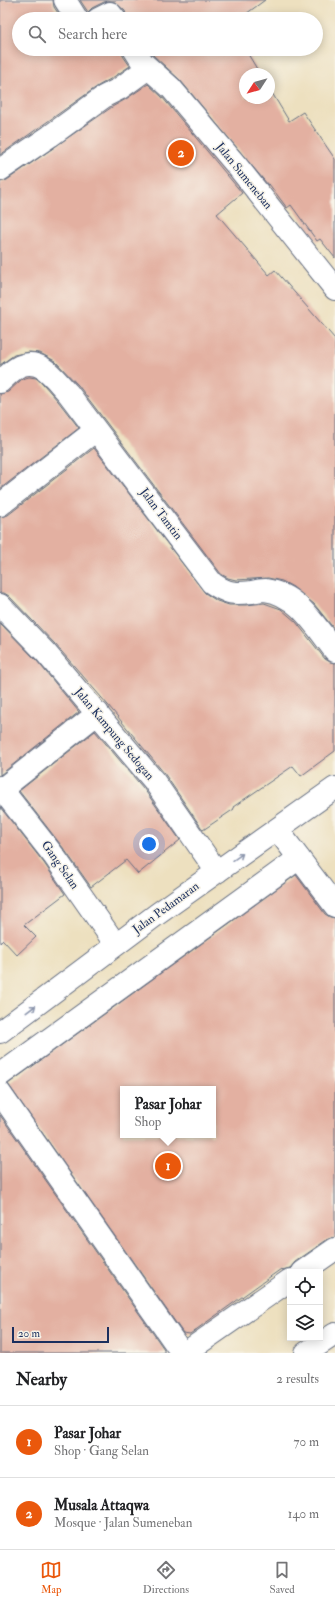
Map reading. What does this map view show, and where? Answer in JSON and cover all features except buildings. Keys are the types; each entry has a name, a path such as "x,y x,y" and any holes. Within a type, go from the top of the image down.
{"street":[{"path":"65,0 73,12"},
{"name":"Jalan Sumeneban","path":"139,56 148,68 176,94 237,166 335,289"},
{"path":"0,170 106,96 119,90 148,68"},
{"name":"Jalan Tamtin","path":"0,382 20,366 33,364 43,367 68,393 212,583 224,592 238,594 264,590 281,594 297,604 335,651"},
{"path":"0,505 96,430"},
{"name":"Jalan Kampung Sedogan","path":"0,605 46,653 154,781 217,872"},
{"path":"1,788 98,713"},
{"name":"Gang Selan","path":"1,788 54,856 116,945"},
{"name":"Jalan Pedamaran","path":"0,1032 116,945 335,788"},
{"path":"277,829 335,906"},
{"path":"0,1075 298,858"},
{"path":"0,1092 182,1353"},
{"path":"306,1269 335,1249"},
{"path":"185,1353 287,1282"},
{"path":"306,1353 335,1334"}],"place":[{"name":"Musala Attaqwa","path":"181,153"},
{"name":"Pasar Johar","path":"168,1166"}]}
